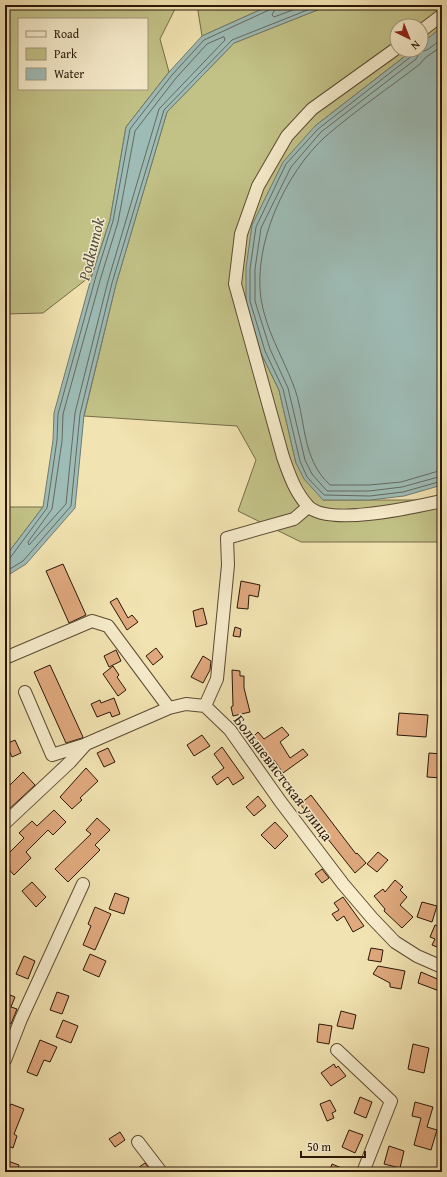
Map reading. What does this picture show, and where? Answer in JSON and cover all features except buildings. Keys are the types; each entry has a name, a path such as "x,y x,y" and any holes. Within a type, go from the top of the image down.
{"street":[{"path":"429,25 442,16"},
{"path":"389,54 312,109 287,136 258,186 241,234 235,284 283,457 293,484 308,507 326,515 350,516 442,500"},
{"path":"25,692 52,755 86,744 169,708 186,704 205,706 217,679 228,565 227,538 294,519 308,507"},
{"path":"5,658 92,621 98,622 108,626 169,708"},
{"name":"Большевистская улица","path":"205,706 230,730 280,802 343,884 372,918 395,942 417,956 442,967"},
{"path":"5,823 70,762 86,744"},
{"path":"5,1060 20,1019 83,884"},
{"path":"337,1050 391,1101 363,1172"},
{"path":"138,1142 161,1172"}],"green space":[{"path":"8,5 185,5 175,9 160,39 169,72 126,127 110,220 92,275 43,313 5,314 5,10"},
{"path":"197,5 271,5 202,36"},
{"path":"330,5 442,5 442,27 429,38 429,18 389,18 389,58 403,58 315,126 261,353 279,390 296,463 323,500 442,500 442,542 301,542 238,511 256,460 237,426 84,416 116,284 167,112 234,43"},
{"path":"5,507 43,507 5,557"}],"water":[{"path":"271,5 330,5 234,43 167,112 116,284 84,415 75,508 26,564 5,577 5,557 43,507 53,440 54,413 92,275 110,220 126,127 169,72 202,36"},
{"path":"442,27 442,485 404,496 370,500 323,500 304,479 296,463 279,390 261,353 246,302 246,268 252,225 283,162 315,126 403,58 429,58 429,38"}],"water label":[{"name":"Podkumok","path":"91,249"}]}
